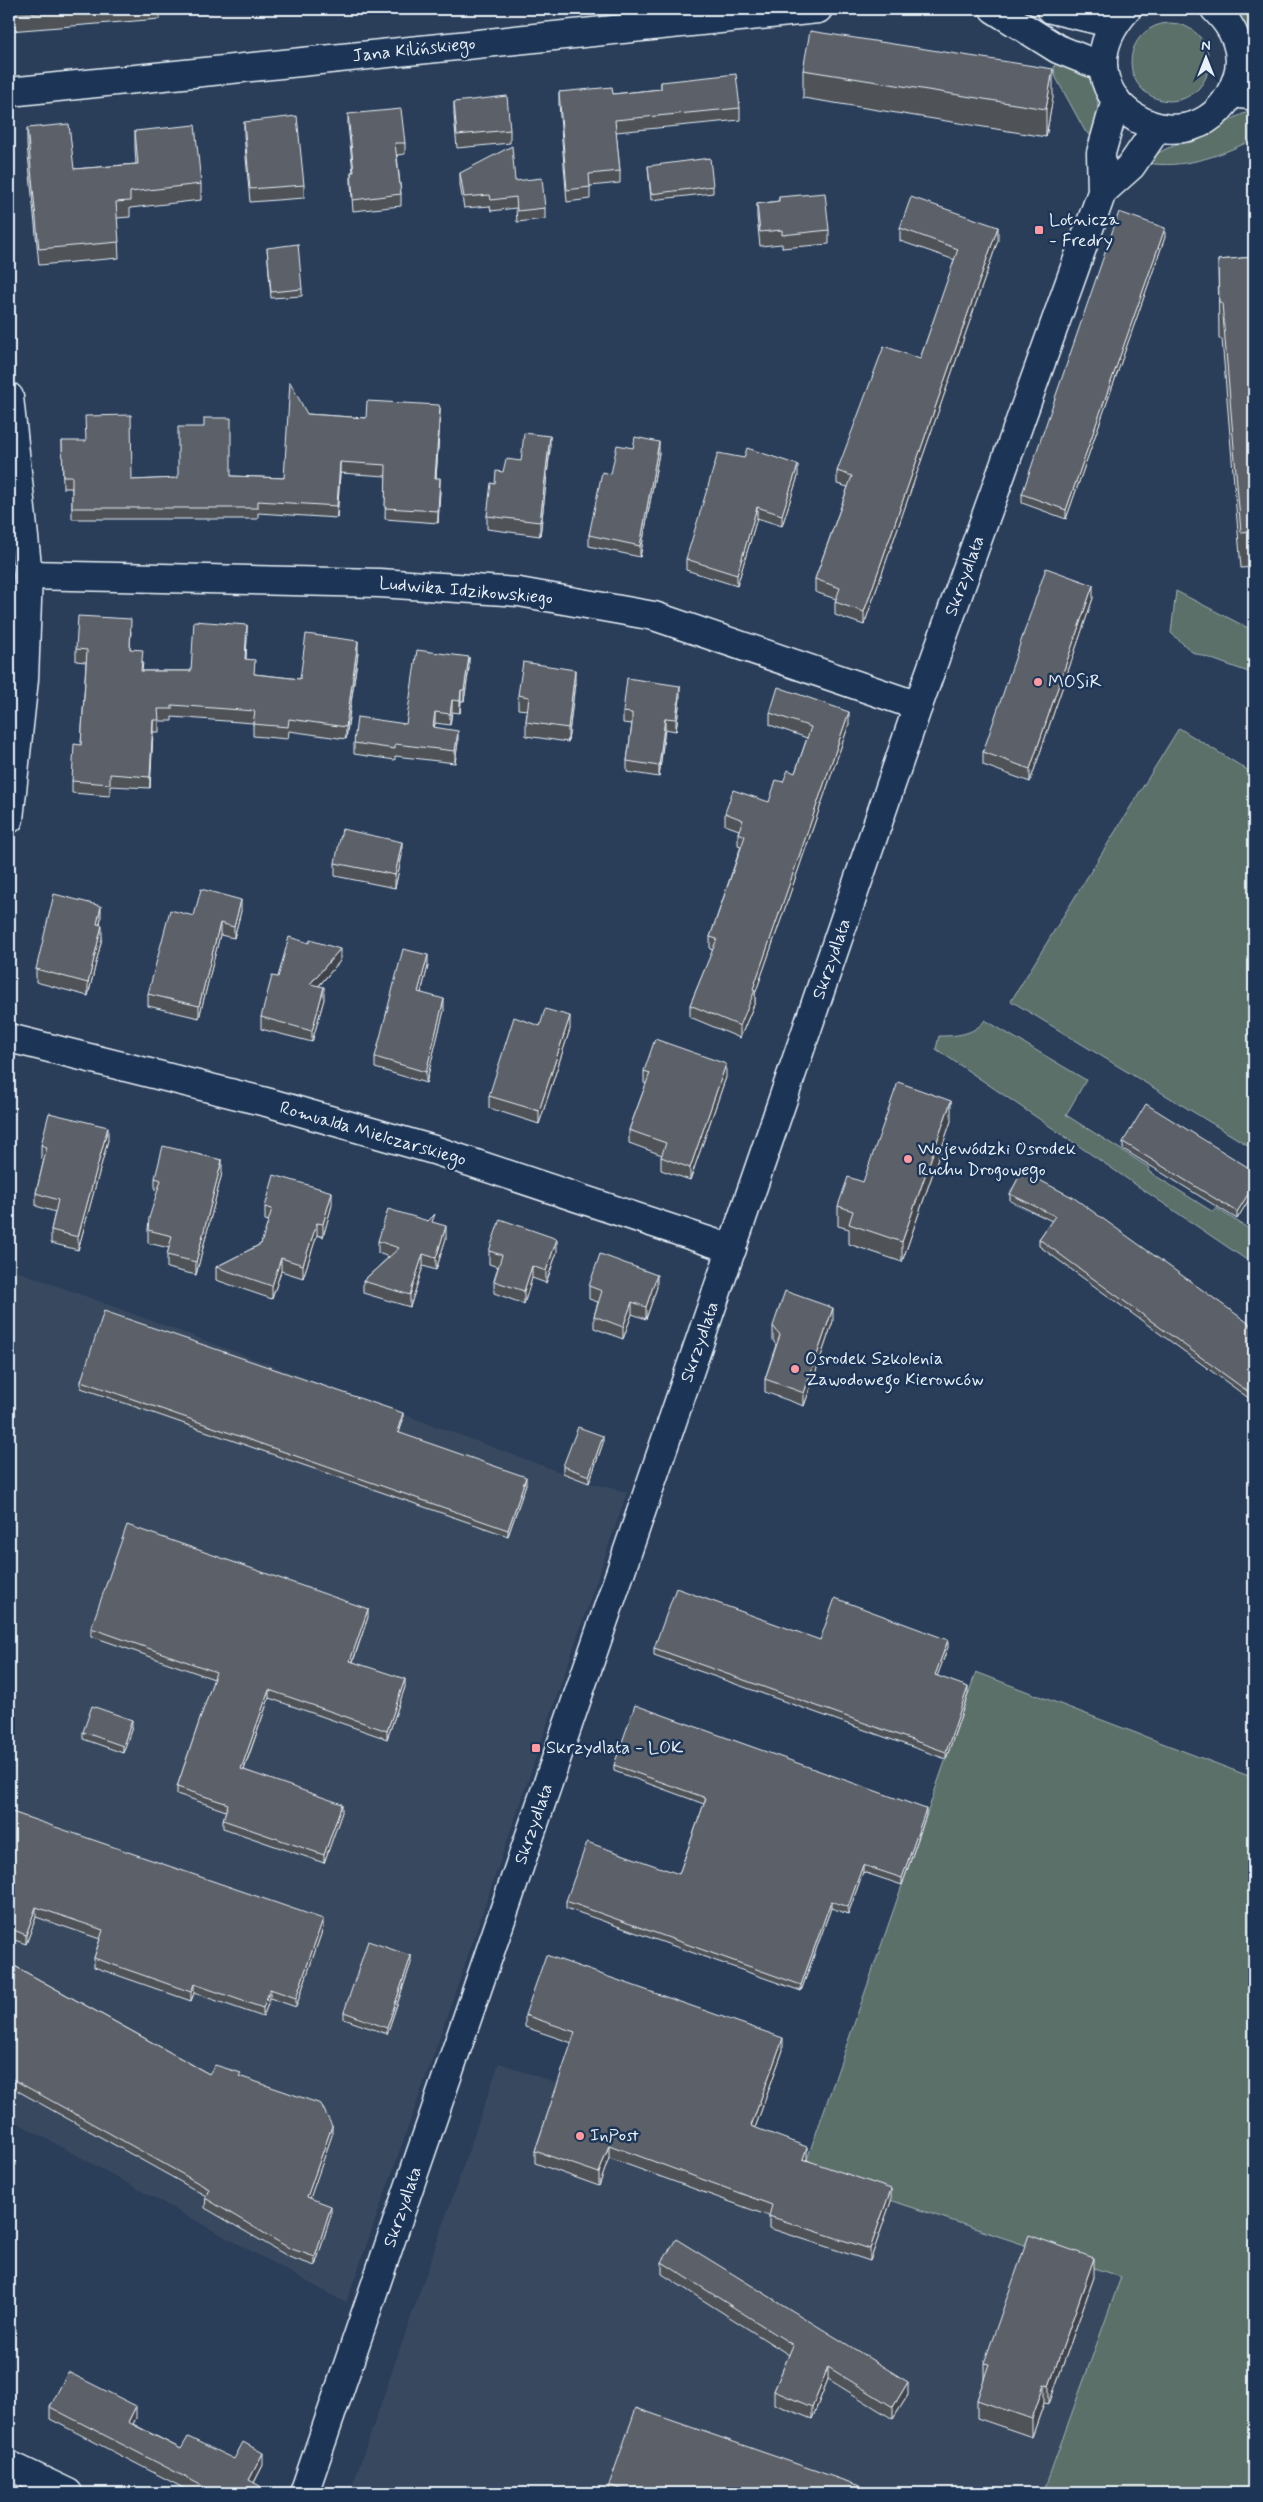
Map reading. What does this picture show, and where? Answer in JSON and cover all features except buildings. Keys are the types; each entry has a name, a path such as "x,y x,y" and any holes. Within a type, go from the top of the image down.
{"street":[{"name":"Jana Kilińskiego","path":"9,92 818,9"},
{"path":"994,9 1058,48 1103,67"},
{"path":"1051,9 1121,16 1105,45 1103,67 1107,85 1116,100 1134,118 1157,128 1179,129 1200,123 1243,94 1239,73 1247,54 1225,18 1215,9"},
{"name":"Skrzydlata","path":"304,2493 918,706 1102,192 1101,153 1116,100"},
{"name":"Skrzydlata","path":"1102,192 1131,166 1157,128"},
{"path":"9,397 28,575 24,679 9,819"},
{"name":"Ludwika Idzikowskiego","path":"28,575 379,583 519,592 654,616 918,706"},
{"name":"Romualda Mielczarskiego","path":"9,1038 270,1103 434,1150 732,1249"},
{"path":"9,2465 68,2493"}],"shaded area":[{"path":"9,1268 589,1483 627,1492 437,2045 346,2303 9,2118"},
{"path":"499,2063 762,2157 1122,2277 1043,2493 350,2493"}],"green space":[{"path":"1235,9 1254,9 1254,38 1250,35"},
{"path":"1170,23 1185,26 1198,34 1206,47 1209,62 1206,77 1198,90 1185,98 1170,101 1155,98 1142,90 1134,77 1131,62 1134,47 1142,34 1155,26"},
{"path":"1057,60 1072,66 1086,75 1095,89 1098,104 1092,136 1085,131 1055,76 1054,67"},
{"path":"1254,111 1254,138 1248,142 1211,157 1186,163 1147,163 1167,148 1206,135 1235,118"},
{"path":"1176,591 1254,631 1254,674 1192,652 1171,633"},
{"path":"1179,728 1254,774 1254,1149 1011,1001"},
{"path":"985,1020 1086,1080 1066,1115 1150,1168 1148,1171 1213,1212 1216,1208 1254,1232 1254,1265 936,1049 939,1036 970,1032"},
{"path":"976,1672 1254,1778 1254,2493 1043,2493 1121,2277 803,2171"}],"place":[{"name":"Lotnicza - Fredry","path":"1039,230"},
{"name":"MOSiR","path":"1038,682"},
{"name":"Wojewódzki Osrodek Ruchu Drogowego","path":"908,1159"},
{"name":"Osrodek Szkolenia Zawodowego Kierowców","path":"795,1369"},
{"name":"Skrzydlata - LOK","path":"536,1748"},
{"name":"InPost","path":"580,2136"}]}
